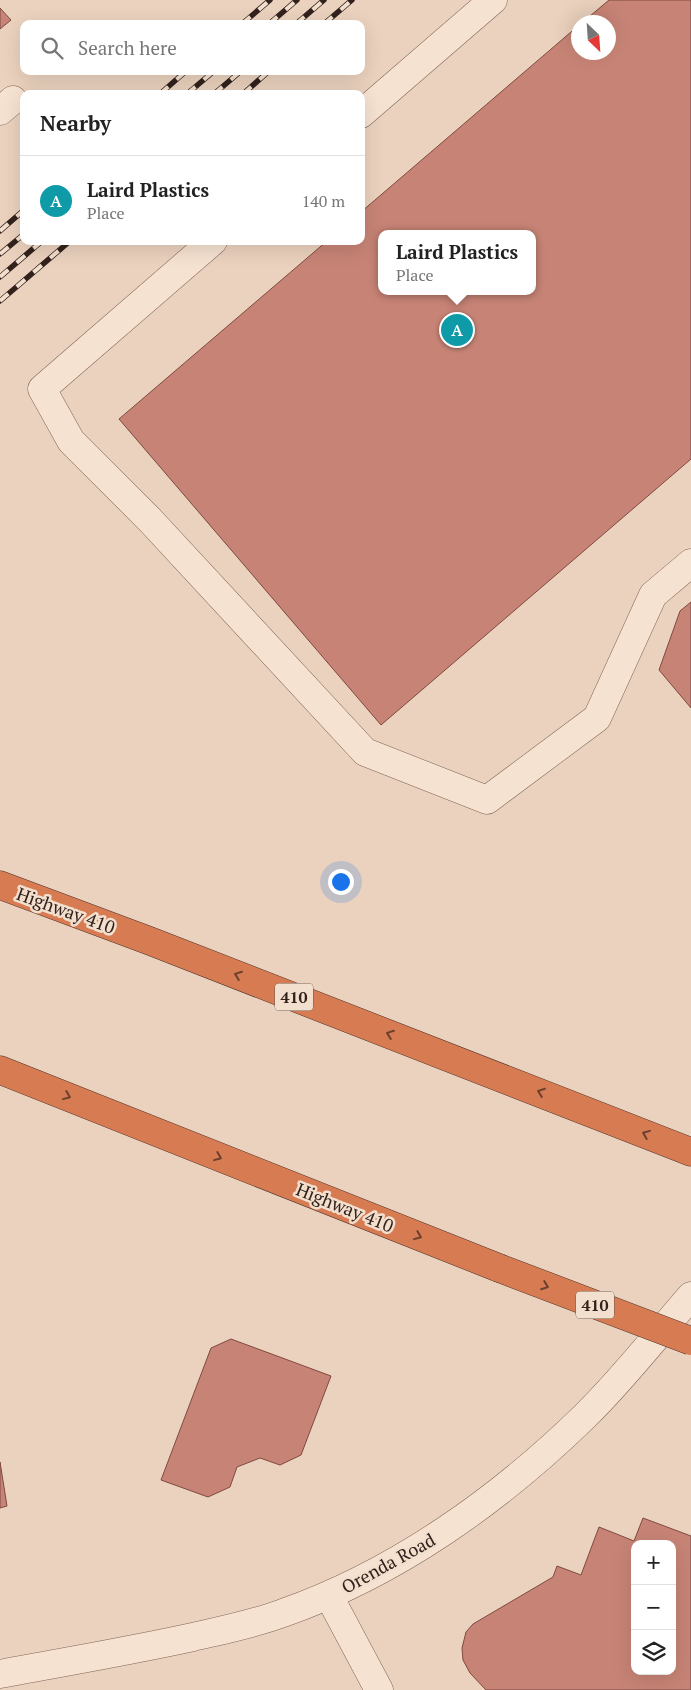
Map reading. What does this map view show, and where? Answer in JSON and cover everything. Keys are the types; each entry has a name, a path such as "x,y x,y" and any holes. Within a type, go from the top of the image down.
{"highway":[{"name":"Highway 410","path":"0,885 587,1110 691,1152"},
{"name":"Highway 410","path":"0,1070 499,1268 691,1341"}],"street":[{"path":"365,111 493,0"},
{"path":"208,245 42,389 71,441 150,520 365,752 487,800 597,718 653,595 691,563"},
{"name":"Orenda Road","path":"0,1674 128,1651 243,1625 329,1596 444,1532 516,1479 586,1415 691,1296"},
{"path":"329,1596 379,1690"}],"building":[{"path":"609,0 691,0 691,459 381,725 119,419 322,245 365,245 365,209 571,32 571,60 616,60 616,15 591,15"},
{"path":"0,8 11,20 0,29"},
{"path":"691,602 691,708 659,670 680,611"},
{"path":"231,1339 331,1376 301,1455 280,1465 260,1458 237,1467 230,1487 208,1497 161,1480 211,1348"},
{"path":"0,1462 7,1506 0,1508"},
{"path":"643,1518 691,1536 691,1690 486,1690 470,1673 463,1660 462,1648 466,1632 473,1624 553,1577 557,1566 581,1575 599,1527 632,1540 631,1675 676,1675 676,1540 634,1540"}],"railway":[{"path":"247,20 270,0"},
{"path":"274,20 297,0"},
{"path":"301,20 324,0"},
{"path":"329,20 352,0"},
{"path":"165,90 181,75"},
{"path":"192,90 209,75"},
{"path":"219,90 236,75"},
{"path":"248,90 264,75"},
{"path":"0,231 20,214"},
{"path":"0,254 20,237"},
{"path":"0,277 37,245"},
{"path":"0,301 65,245"}],"place":[{"name":"Laird Plastics","path":"457,330"}]}
